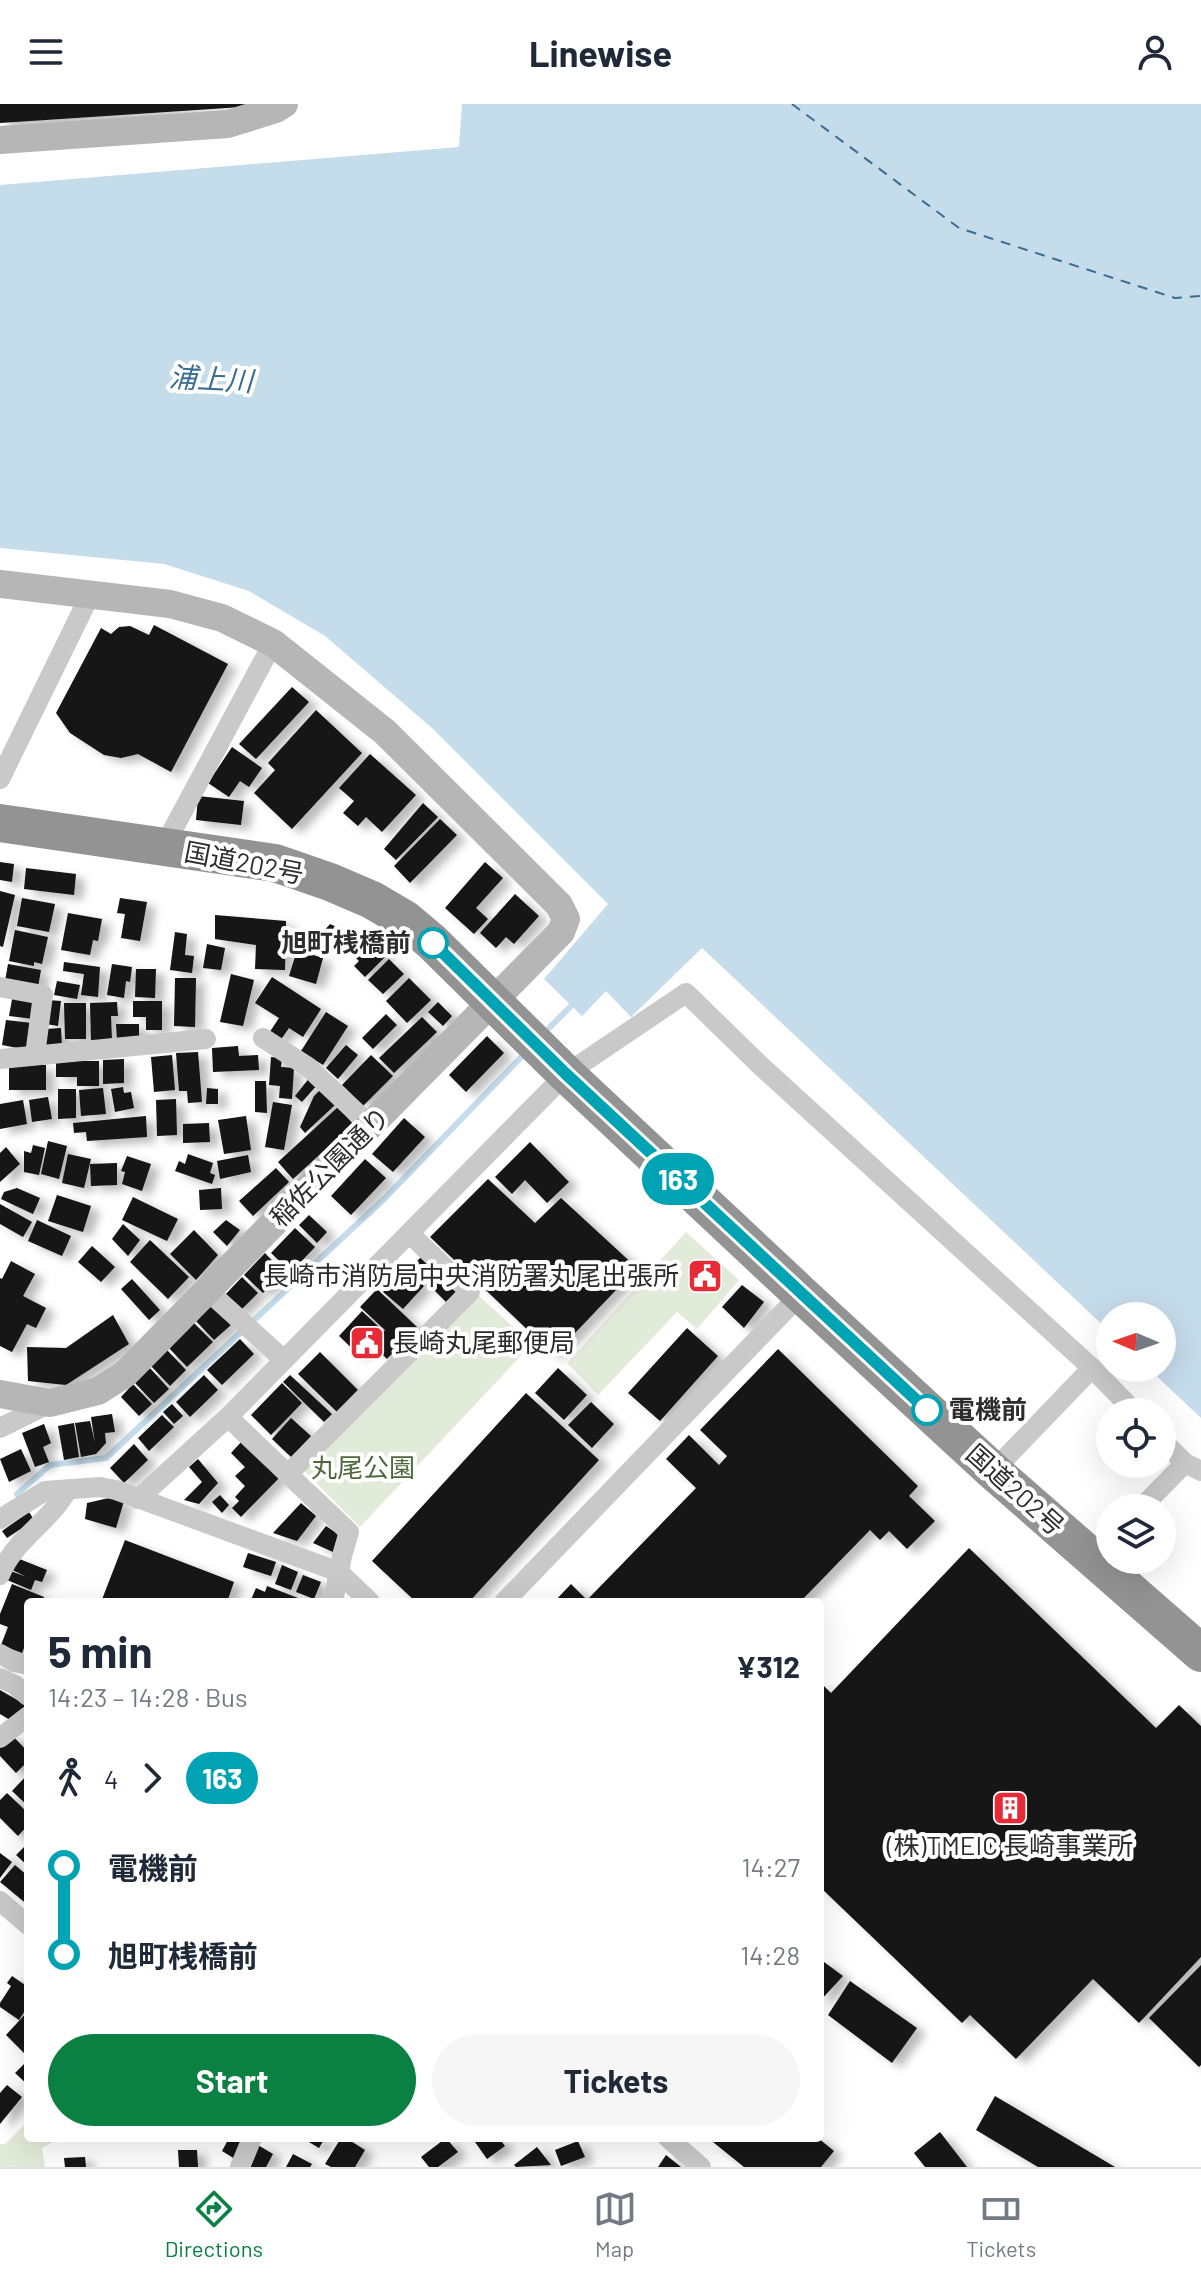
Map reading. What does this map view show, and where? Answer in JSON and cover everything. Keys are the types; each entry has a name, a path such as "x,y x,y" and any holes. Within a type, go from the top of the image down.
{"highway":[{"name":"国道202号","path":"0,823 275,863 372,900 406,920 558,1067 993,1471 1096,1546"},
{"name":"国道202号","path":"1124,1574 1201,1653"}],"street":[{"path":"0,140 228,124 284,104"},
{"name":"稲佐公園通り","path":"0,584 170,604 222,618 273,643 385,732 559,905 566,919 561,932 502,1011 371,1126 125,1374 98,1391 50,1403 0,1394"},
{"path":"0,779 90,595"},
{"path":"163,848 273,643"},
{"path":"0,987 43,995 35,1055"},
{"path":"138,1499 228,1417 409,1233 558,1067 686,993 762,1067 1121,1398"},
{"path":"263,1038 308,1067 371,1126"},
{"path":"0,1059 206,1039"},
{"path":"289,1473 470,1292 409,1233"},
{"path":"208,1291 284,1360"},
{"path":"508,1598 801,1294"},
{"path":"993,1471 1092,1368"},
{"path":"0,1428 50,1403"},
{"path":"228,1417 349,1532 334,1598"},
{"path":"1159,1494 1193,1467 1176,1452"},
{"path":"0,1519 38,1494 100,1487 116,1490 339,1572 366,1598"},
{"path":"0,1575 7,1558 62,1500 68,1489"},
{"path":"0,1654 24,1664"},
{"path":"0,1678 24,1693"},
{"path":"0,1738 24,1719"},
{"path":"0,1901 24,1922"},
{"path":"240,2167 250,2142"},
{"path":"673,2142 701,2167"}],"green space":[{"path":"686,1232 739,1280 697,1329 677,1312 598,1395 567,1363"},
{"name":"丸尾公園","path":"478,1295 532,1344 360,1527 304,1471"},
{"path":"24,2125 24,2142 53,2142 42,2148 45,2167 0,2167 0,2144 5,2144"}],"water":[{"name":"浦上川","path":"462,104 1201,104 1201,1418 1163,1382 1176,1382 1176,1302 1096,1302 1096,1319 702,948 631,1017 606,991 582,1016 544,979 608,904 432,728 325,636 249,591 164,564 0,548 0,185 459,147"}],"building":[{"path":"0,104 257,104 257,106 0,123"},
{"path":"154,625 228,664 171,772 138,754 121,758 104,755 70,733 56,713 101,628 111,634 119,627 130,626 149,635"},
{"path":"292,687 309,702 256,759 239,744"},
{"path":"316,710 362,753 292,829 254,793 275,770 268,763"},
{"path":"232,747 262,768 249,787 240,781 229,797 208,783"},
{"path":"370,754 416,795 382,832 366,817 358,826 343,813 354,801 339,788"},
{"path":"198,796 244,801 241,825 196,820"},
{"path":"423,803 438,817 396,860 384,849"},
{"path":"440,819 457,835 410,883 394,866"},
{"path":"0,862 14,864 12,882 0,880"},
{"path":"485,862 503,878 476,908 488,919 474,934 445,908"},
{"path":"26,868 76,874 74,895 24,889"},
{"path":"0,891 15,895 3,947 0,946"},
{"path":"515,894 539,916 514,944 506,937 496,948 480,933"},
{"path":"22,898 55,904 49,932 17,926"},
{"path":"120,898 147,902 140,941 121,938 125,914 117,913"},
{"path":"68,913 102,919 98,941 93,940 90,955 61,950"},
{"path":"215,915 286,921 285,970 255,969 256,945 215,939"},
{"path":"330,924 354,935 341,948 324,931"},
{"path":"15,930 48,937 42,964 34,962 34,966 9,961"},
{"path":"175,932 187,934 185,955 194,956 192,973 170,970"},
{"path":"358,939 370,950 375,945 386,956 365,977 354,966 359,961 348,950"},
{"path":"207,944 225,948 221,970 203,968"},
{"path":"297,950 323,958 316,984 289,976"},
{"path":"389,959 404,974 383,994 368,980"},
{"path":"64,962 100,967 98,997 81,995 84,974 63,971"},
{"path":"8,964 41,970 38,987 5,981"},
{"path":"112,964 132,967 124,998 107,995"},
{"path":"136,969 156,969 155,998 135,997"},
{"path":"231,974 254,980 243,1026 220,1022"},
{"path":"272,977 321,1009 303,1037 289,1028 280,1041 269,1033 279,1018 255,1003"},
{"path":"175,978 196,978 195,1027 174,1026"},
{"path":"409,978 431,1000 407,1023 386,1001"},
{"path":"57,981 80,985 77,999 54,995"},
{"path":"13,994 36,998 34,1019 9,1016"},
{"path":"48,1000 61,1001 58,1026 46,1024"},
{"path":"133,1001 162,1001 162,1030 146,1030 146,1017 133,1017"},
{"path":"117,1002 118,1016 111,1016 112,1041 91,1041 90,1003"},
{"path":"438,1002 452,1016 443,1026 428,1012"},
{"path":"64,1003 86,1003 86,1039 65,1039"},
{"path":"326,1012 348,1026 323,1065 301,1051"},
{"path":"386,1014 397,1025 373,1049 362,1038"},
{"path":"422,1017 437,1032 394,1073 379,1058"},
{"path":"6,1020 32,1023 28,1050 2,1045"},
{"path":"116,1024 139,1024 139,1040 117,1040"},
{"path":"61,1028 62,1046 46,1047 45,1029"},
{"path":"487,1036 504,1053 466,1092 449,1075"},
{"path":"346,1045 358,1055 338,1079 326,1068"},
{"path":"238,1046 239,1056 258,1055 259,1070 213,1072 212,1048"},
{"path":"198,1052 202,1102 188,1103 187,1091 179,1091 176,1053"},
{"path":"172,1055 175,1090 154,1092 151,1057"},
{"path":"371,1055 393,1076 363,1106 342,1085"},
{"path":"271,1057 282,1058 281,1067 294,1068 292,1099 279,1098 280,1086 269,1085"},
{"path":"124,1059 124,1083 103,1084 103,1060"},
{"path":"56,1061 99,1061 99,1086 77,1086 77,1077 56,1077"},
{"path":"9,1065 46,1065 46,1090 9,1090"},
{"path":"310,1077 318,1084 302,1102 295,1096"},
{"path":"255,1081 266,1081 267,1113 255,1112"},
{"path":"123,1087 124,1093 131,1092 134,1108 115,1112 111,1089"},
{"path":"103,1088 106,1114 81,1116 79,1090"},
{"path":"207,1088 218,1089 218,1104 206,1104"},
{"path":"58,1089 76,1089 76,1118 58,1119"},
{"path":"321,1089 335,1105 305,1133 300,1127 314,1096"},
{"path":"48,1097 52,1119 32,1122 29,1100"},
{"path":"176,1099 177,1135 157,1136 156,1100"},
{"path":"23,1100 27,1124 0,1129 0,1104"},
{"path":"273,1102 292,1105 284,1150 265,1147"},
{"path":"338,1107 353,1124 293,1179 278,1162"},
{"path":"146,1116 147,1137 87,1141 86,1132 74,1133 73,1123"},
{"path":"246,1116 251,1150 224,1154 218,1120"},
{"path":"404,1118 425,1137 393,1172 372,1154"},
{"path":"209,1123 210,1142 183,1143 183,1124"},
{"path":"48,1141 67,1146 59,1179 41,1174"},
{"path":"530,1142 569,1182 547,1203 525,1180 512,1194 495,1177"},
{"path":"33,1145 45,1148 39,1175 24,1172 24,1151 31,1153"},
{"path":"6,1147 20,1164 0,1182 0,1153"},
{"path":"68,1154 91,1159 84,1188 62,1183"},
{"path":"188,1154 213,1163 210,1173 215,1175 212,1184 175,1171 179,1161 185,1164"},
{"path":"248,1155 251,1172 220,1179 217,1161"},
{"path":"127,1156 151,1164 142,1191 122,1184 125,1172 121,1171"},
{"path":"365,1159 386,1178 351,1215 331,1196"},
{"path":"117,1163 117,1185 91,1186 90,1164"},
{"path":"276,1168 289,1182 253,1216 239,1201"},
{"path":"488,1179 535,1223 561,1198 637,1268 554,1355 430,1237"},
{"path":"17,1188 40,1198 33,1214 1,1199 4,1192"},
{"path":"221,1188 222,1209 200,1210 199,1190"},
{"path":"57,1195 91,1206 83,1232 48,1221"},
{"path":"133,1197 178,1219 167,1241 122,1220"},
{"path":"0,1204 32,1222 23,1237 0,1224"},
{"path":"309,1215 327,1232 317,1243 299,1225"},
{"path":"37,1220 71,1236 62,1256 28,1241"},
{"path":"226,1220 240,1230 227,1246 213,1232"},
{"path":"123,1224 140,1240 128,1256 112,1239"},
{"path":"295,1228 315,1247 291,1272 271,1253"},
{"path":"194,1230 218,1255 196,1280 170,1254"},
{"path":"150,1240 189,1277 168,1299 130,1262"},
{"path":"92,1246 115,1267 101,1282 78,1262"},
{"path":"265,1253 283,1272 263,1293 244,1275"},
{"path":"424,1254 459,1288 446,1302 411,1267"},
{"path":"11,1261 35,1274 23,1296 46,1308 36,1328 27,1324 12,1352 0,1346 0,1278"},
{"path":"405,1268 424,1286 403,1309 383,1292"},
{"path":"242,1277 258,1293 238,1313 223,1297"},
{"path":"132,1279 160,1310 149,1320 121,1289"},
{"path":"742,1285 764,1302 744,1328 722,1307"},
{"path":"377,1289 417,1327 387,1359 372,1344 385,1330 360,1307"},
{"path":"211,1305 231,1325 214,1340 195,1320"},
{"path":"362,1311 382,1330 359,1355 339,1336"},
{"path":"113,1315 129,1344 66,1385 28,1381 27,1347 66,1348"},
{"path":"194,1323 213,1342 187,1367 169,1348"},
{"path":"687,1328 718,1356 660,1421 628,1393"},
{"path":"240,1339 254,1354 222,1385 207,1370"},
{"path":"778,1349 918,1486 909,1496 935,1521 907,1549 889,1531 880,1540 870,1530 804,1598 589,1598 696,1488 666,1459 689,1435 719,1465 727,1456 700,1430"},
{"path":"167,1350 186,1370 170,1386 151,1366"},
{"path":"320,1352 358,1390 337,1412 298,1374"},
{"path":"150,1368 169,1389 154,1403 135,1383"},
{"path":"558,1368 587,1395 564,1420 535,1393"},
{"path":"204,1375 218,1390 190,1417 176,1402"},
{"path":"290,1375 332,1414 324,1422 283,1382"},
{"path":"282,1383 302,1403 271,1435 251,1415"},
{"path":"133,1384 152,1404 139,1416 121,1397"},
{"path":"526,1393 599,1460 473,1598 412,1598 372,1561"},
{"path":"591,1402 614,1424 592,1448 568,1425"},
{"path":"172,1404 183,1416 174,1424 163,1412"},
{"path":"112,1414 115,1432 105,1433 106,1443 96,1454 81,1457 75,1423 90,1421 95,1443 91,1417"},
{"path":"162,1415 174,1427 149,1451 138,1438"},
{"path":"291,1418 311,1436 291,1457 272,1439"},
{"path":"74,1423 79,1457 64,1460 58,1426"},
{"path":"44,1424 51,1443 43,1447 49,1462 35,1467 22,1433"},
{"path":"243,1440 280,1477 241,1517 232,1508 239,1501 235,1497 245,1486 235,1476 245,1467 231,1453"},
{"path":"134,1444 148,1460 124,1483 110,1468"},
{"path":"21,1449 31,1471 9,1482 0,1459"},
{"path":"198,1459 218,1483 199,1504 184,1500 202,1482 189,1467"},
{"path":"220,1495 229,1505 222,1513 212,1502"},
{"path":"113,1497 124,1501 116,1528 85,1519 87,1503"},
{"path":"301,1503 316,1516 297,1541 273,1533"},
{"path":"29,1512 34,1520 7,1538 2,1531"},
{"path":"326,1526 338,1534 333,1552 313,1543"},
{"path":"125,1540 234,1582 228,1598 103,1598"},
{"name":"(株)TMEIC 長崎事業所","path":"969,1548 1156,1728 1179,1705 1201,1726 1201,1957 1139,2023 1093,1979 1016,2059 970,2015 962,2023 824,1891 824,1686 831,1693"},
{"path":"248,1553 276,1562 271,1576 243,1567"},
{"path":"17,1558 47,1570 42,1582 35,1580 31,1590 7,1580 11,1571 27,1577 12,1570"},
{"path":"282,1565 298,1572 291,1590 275,1584"},
{"path":"303,1575 321,1582 314,1598 296,1592"},
{"path":"12,1584 44,1597 24,1598 22,1653 1,1645 8,1627 0,1624 0,1614"},
{"path":"571,1584 585,1598 558,1598"},
{"path":"267,1586 298,1598 252,1598 256,1588 265,1592"},
{"path":"0,1690 24,1704 15,1723 0,1714"},
{"path":"11,1734 24,1748 24,1765 16,1773 0,1756 0,1745"},
{"path":"24,1778 24,1802 12,1791"},
{"path":"7,1793 24,1809 24,1829 18,1836 0,1818 0,1800"},
{"path":"24,1847 24,1862 16,1855"},
{"path":"0,1853 12,1862 0,1878"},
{"path":"15,1865 24,1873 24,1902 0,1882"},
{"path":"824,1962 843,1976 824,1997"},
{"path":"1201,1965 1201,2065 1199,2067 1149,2018"},
{"path":"12,1976 24,1984 24,2012 19,2020 0,2007 11,1986 7,1983"},
{"path":"850,1981 917,2028 892,2063 828,2015"},
{"path":"24,2015 24,2053 6,2035"},
{"path":"24,2064 24,2081 15,2073"},
{"path":"7,2085 22,2097 0,2124 0,2093"},
{"path":"995,2096 1115,2167 1038,2167 976,2130"},
{"path":"940,2132 967,2167 925,2167 914,2153"},
{"path":"227,2142 244,2142 235,2159 222,2151"},
{"path":"309,2142 323,2142 319,2148"},
{"path":"339,2142 352,2142 365,2150 355,2167 325,2164"},
{"path":"441,2142 449,2142 458,2152 438,2167 429,2167 421,2157"},
{"path":"475,2142 502,2142 505,2146 487,2159"},
{"path":"578,2142 585,2157 561,2166 555,2150"},
{"path":"713,2142 823,2142 834,2151 821,2167 744,2167"},
{"path":"258,2145 273,2154 266,2167 246,2167"},
{"path":"537,2147 551,2165 514,2165"},
{"path":"178,2150 197,2150 198,2167 179,2167"},
{"path":"293,2154 312,2164 310,2167 286,2167"},
{"path":"666,2155 681,2167 658,2167"},
{"path":"85,2157 86,2167 65,2167 64,2158"}],"waterway":[{"path":"542,1035 571,1006"},
{"path":"17,1494 50,1465 106,1458 385,1198 526,1052"}],"ferry route":[{"path":"792,104 959,228 1175,298 1201,296"}],"bus line":[{"name":"163","path":"433,943 566,1074 927,1410"}],"place":[{"name":"旭町桟橋前","path":"433,943"},
{"name":"長崎市消防局中央消防署丸尾出張所","path":"705,1276"},
{"name":"長崎丸尾郵便局","path":"367,1343"},
{"name":"電機前","path":"927,1410"},
{"name":"(株)TMEIC 長崎事業所","path":"1010,1808"}]}
